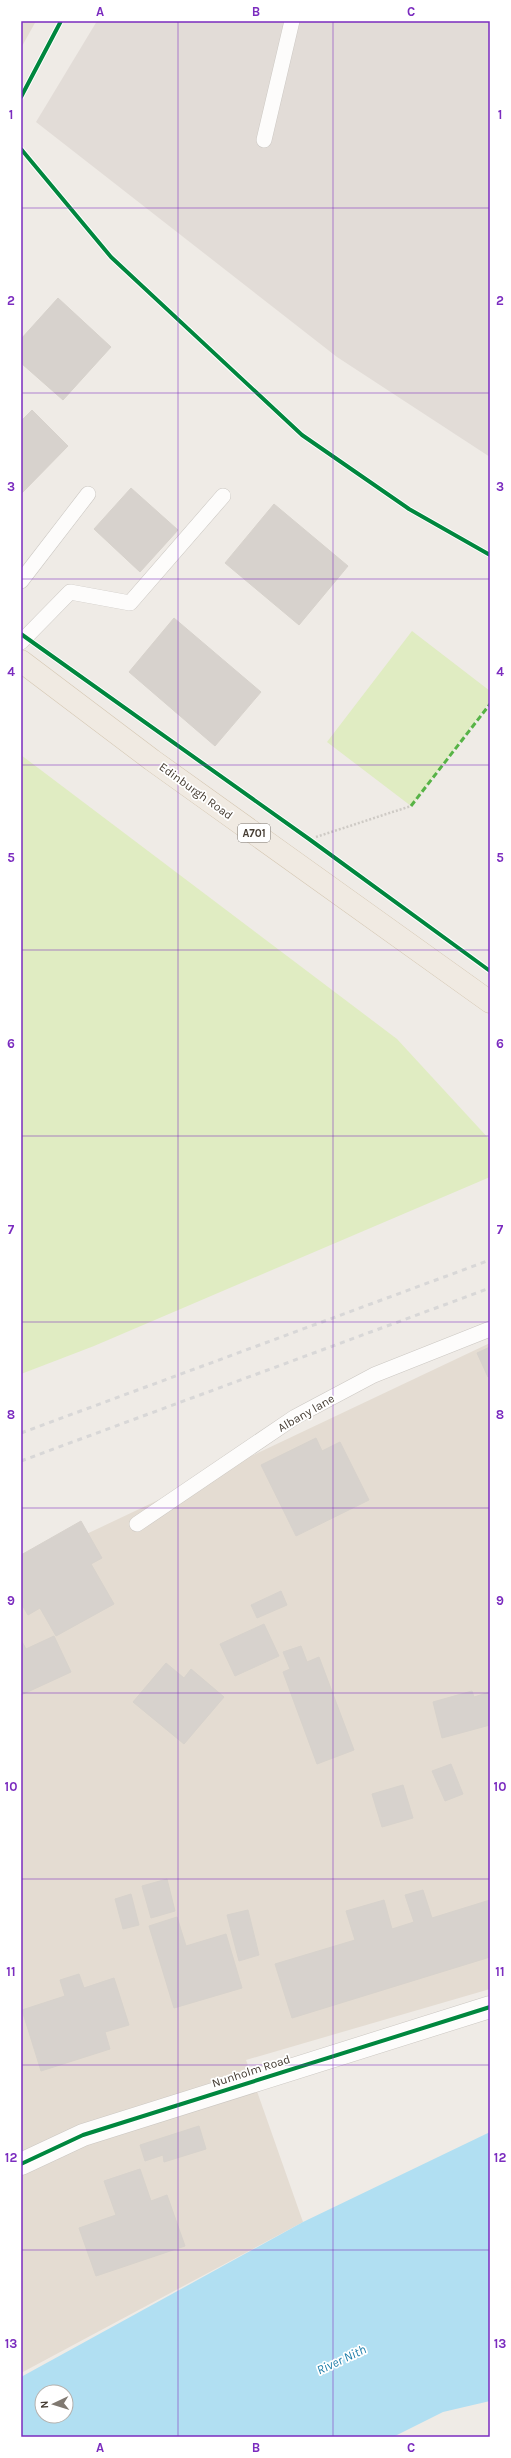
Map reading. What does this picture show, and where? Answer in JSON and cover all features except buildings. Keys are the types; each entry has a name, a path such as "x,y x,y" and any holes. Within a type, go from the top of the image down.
{"main road":[{"name":"Edinburgh Road","path":"21,661 152,760 490,1002"}],"street":[{"name":"Nunholm Road","path":"21,2164 83,2135 490,2007"}],"lane":[{"path":"264,140 292,21"},
{"path":"21,581 88,494"},
{"path":"21,642 70,592 130,603 223,496"},
{"name":"Albany lane","path":"137,1524 295,1417 374,1375 490,1329"}],"path":[{"path":"310,839 411,806"},
{"path":"310,839 316,844"}],"shaded area":[{"path":"21,21 36,21 21,48"},
{"path":"97,21 490,21 490,457 337,357 36,122"},
{"path":"490,1343 490,1989 246,2060 303,2222 21,2373 21,1565"}],"green space":[{"path":"412,631 490,691 490,701 411,806 327,742"},
{"path":"21,755 397,1039 490,1140 490,1177 94,1346 21,1374"}],"water":[{"name":"River Nith","path":"490,2132 490,2401 443,2412 393,2437 21,2437 21,2377 303,2222"}],"railway":[{"path":"21,1433 490,1260"},
{"path":"21,1461 490,1288"}],"marked path":[{"path":"411,806 490,704"}],"cycle path":[{"path":"21,97 61,21"},
{"path":"21,149 111,257 302,435 409,509 490,555"},
{"path":"21,634 309,839 490,971"},
{"path":"21,2164 83,2135 490,2007"}]}
